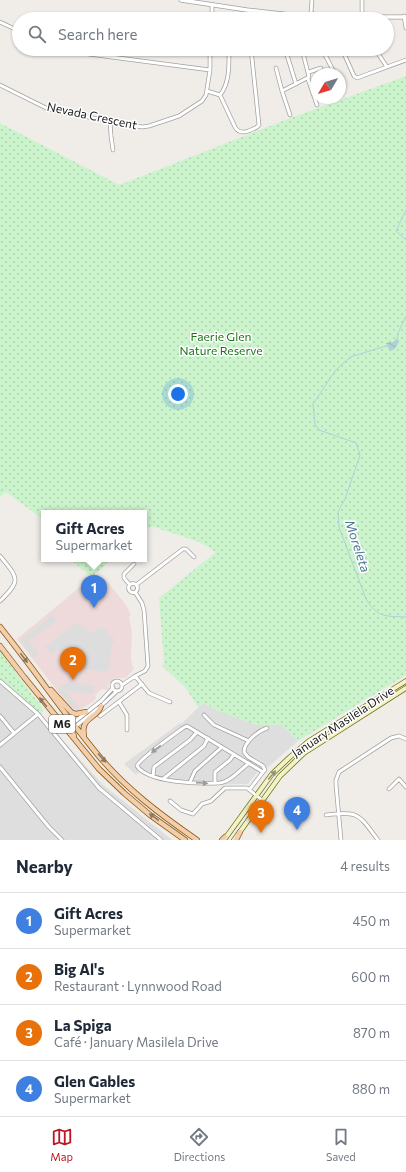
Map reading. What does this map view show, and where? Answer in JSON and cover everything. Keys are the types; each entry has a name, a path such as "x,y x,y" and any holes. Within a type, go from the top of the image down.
{"main road":[{"name":"M6","path":"0,627 98,755 130,788 159,813 198,840"},
{"name":"M6","path":"0,646 99,769 150,815 185,840"},
{"name":"January Masilela Drive","path":"223,839 272,774 301,747 406,681"},
{"path":"42,682 53,691 72,713 76,714 86,712"},
{"name":"January Masilela Drive","path":"240,832 280,776 304,753 406,688"},
{"path":"85,737 83,730 86,723 99,711 101,706"},
{"path":"60,722 66,729 71,729"},
{"path":"71,729 75,724"},
{"path":"71,729 115,784"},
{"path":"235,840 240,832"}],"street":[{"path":"182,0 266,12"},
{"path":"311,12 312,0"},
{"path":"362,0 362,12"},
{"path":"212,5 212,12"},
{"path":"394,16 405,16 406,28"},
{"path":"0,22 12,28"},
{"path":"101,56 210,70"},
{"path":"210,56 207,91 220,95 235,127 238,131 242,132 256,128 259,125 252,56"},
{"path":"220,95 224,90 227,81 229,56"},
{"path":"287,56 296,84"},
{"path":"304,56 310,76 308,79 317,105"},
{"path":"326,56 332,68"},
{"path":"345,56 356,78 406,60"},
{"path":"380,56 387,67"},
{"path":"276,68 290,115"},
{"path":"282,91 308,79"},
{"name":"Nevada Crescent","path":"0,85 52,110 142,127 158,124 179,116 204,99 207,91"},
{"path":"110,121 113,150"},
{"path":"130,585 136,585 183,549 186,549 194,557"},
{"path":"0,556 15,576 14,586 0,601"},
{"path":"75,724 101,706 121,689 122,685 145,671 148,662 144,610 142,603 135,592 130,591 130,585 124,578 124,574 134,564"},
{"path":"135,592 137,589 136,585"},
{"path":"135,676 150,694 170,702"},
{"path":"75,724 86,712 101,701 113,688 112,685 114,682 130,679"},
{"path":"0,681 38,714 99,788 161,840"},
{"path":"119,681 122,685"},
{"path":"100,716 142,684"},
{"path":"113,688 117,691"},
{"path":"119,702 127,715 127,730"},
{"path":"1,742 38,714"},
{"path":"204,715 214,725 249,741"},
{"path":"0,716 14,733"},
{"path":"249,763 224,783 190,782 163,779 140,770 137,766 138,763 186,726 208,738 249,763 263,772"},
{"path":"250,789 265,770 264,766 248,757 244,752 244,748 249,741 267,728"},
{"path":"153,776 154,768 190,740 197,732"},
{"path":"341,840 336,780 339,772 390,738 399,736 406,740"},
{"path":"163,779 204,746 208,738"},
{"path":"190,782 195,770 219,752 222,747"},
{"path":"215,783 215,772 230,760 234,754"},
{"path":"0,767 48,826 62,840"},
{"path":"388,789 399,779 406,787"},
{"path":"170,800 181,810 193,814 202,804 211,801 223,789 243,787 250,789 262,800"},
{"path":"326,815 351,813 360,817 378,840"}],"shaded area":[{"path":"92,577 105,579 126,605 131,615 129,617 132,633 131,658 134,668 126,678 115,678 108,685 109,689 102,689 95,695 96,698 94,701 77,712 73,711 17,639"},
{"path":"52,615 57,621 29,641 39,654 34,658 20,641"},
{"path":"76,623 80,624 83,628 88,629 88,631 96,632 96,628 107,629 107,634 111,638 113,637 115,641 112,643 109,669 106,672 60,666 62,650 56,650 51,654 45,647"},
{"path":"0,661 44,719 102,784 172,840 0,840"},
{"path":"68,682 95,686 92,694 65,690 79,708 75,711 57,689"},
{"path":"203,703 219,711 257,725 282,725 298,741 267,768 264,764 248,784 194,785 163,780 139,772 136,775 124,764 180,723 181,724"}],"green space":[{"name":"Faerie Glen Nature Reserve","path":"406,76 406,675 298,741 282,725 257,725 219,711 204,703 198,707 185,687 162,666 164,664 159,598 216,552 199,542 151,526 147,529 147,510 41,510 41,518 6,492 0,497 0,123 119,185 329,104 346,104 346,98"},
{"path":"74,562 108,562 91,577"},
{"path":"0,651 44,710 41,714 0,679"}],"water":[{"path":"396,339 399,340 397,345 390,351 386,343 393,342"}],"waterway":[{"name":"Moreleta","path":"406,210 396,231 406,240"},
{"name":"Moreleta","path":"397,340 398,333 406,316"},
{"name":"Moreleta","path":"386,346 350,357 335,371 313,404 315,424 319,430 356,443 360,455 345,499 338,512 339,527 366,599 378,613 387,616 406,617"}],"place":[{"name":"Gift Acres","path":"94,608"},
{"name":"Big Al's","path":"73,680"},
{"name":"Glen Gables","path":"297,830"},
{"name":"La Spiga","path":"261,833"}]}
